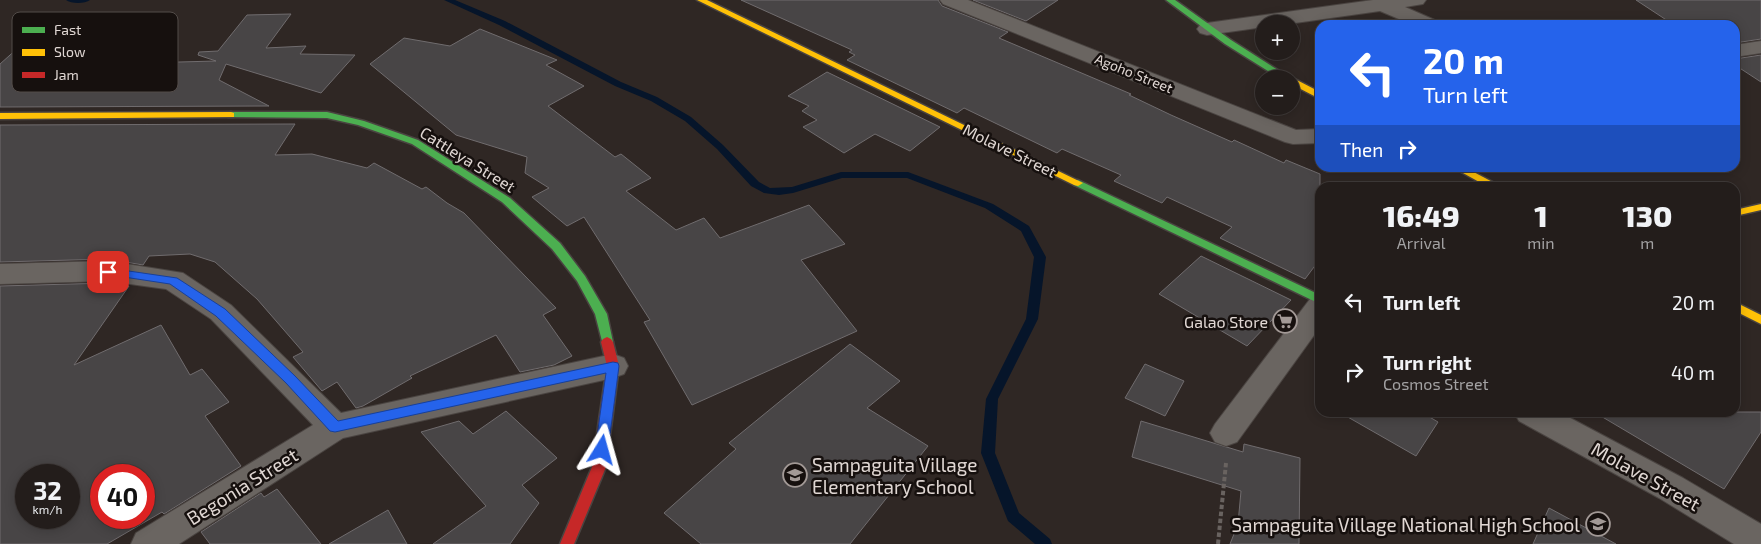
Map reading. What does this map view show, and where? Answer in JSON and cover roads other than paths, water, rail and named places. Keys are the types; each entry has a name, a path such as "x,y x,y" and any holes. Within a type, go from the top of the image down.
{"street":[{"name":"Molave Street","path":"701,0 1315,298"},
{"name":"Agoho Street","path":"950,0 1293,137 1315,136"},
{"path":"1207,30 1416,0"},
{"path":"1171,1 1207,30 1272,70"},
{"path":"1383,5 1418,20"},
{"path":"1740,50 1761,46"},
{"path":"1300,85 1315,93"},
{"name":"Cattleya Street","path":"0,116 328,115 361,123 415,142 506,200 556,246 581,279 601,314 613,366 599,467 567,544"},
{"path":"1467,172 1487,182"},
{"path":"1740,212 1761,207"},
{"path":"0,274 108,272 173,280 221,312 335,427"},
{"path":"1740,309 1761,320"},
{"path":"1226,433 1315,313"},
{"name":"Begonia Street","path":"149,544 335,427 613,366"},
{"name":"Molave Street","path":"1539,417 1671,488 1761,542"}],"waterway":[{"path":"70,0 86,0"},
{"path":"448,0 502,23 618,84 654,99 688,119 720,147 755,184 768,191 793,190 841,175 908,175 989,206 1025,229 1040,257 1032,319 992,399 988,453 1013,517 1045,544"}],"place":[{"name":"Galao Store","path":"1285,321"},
{"name":"Sampaguita Village Elementary School","path":"795,475"},
{"name":"Sampaguita Village National High School","path":"1598,524"}]}
